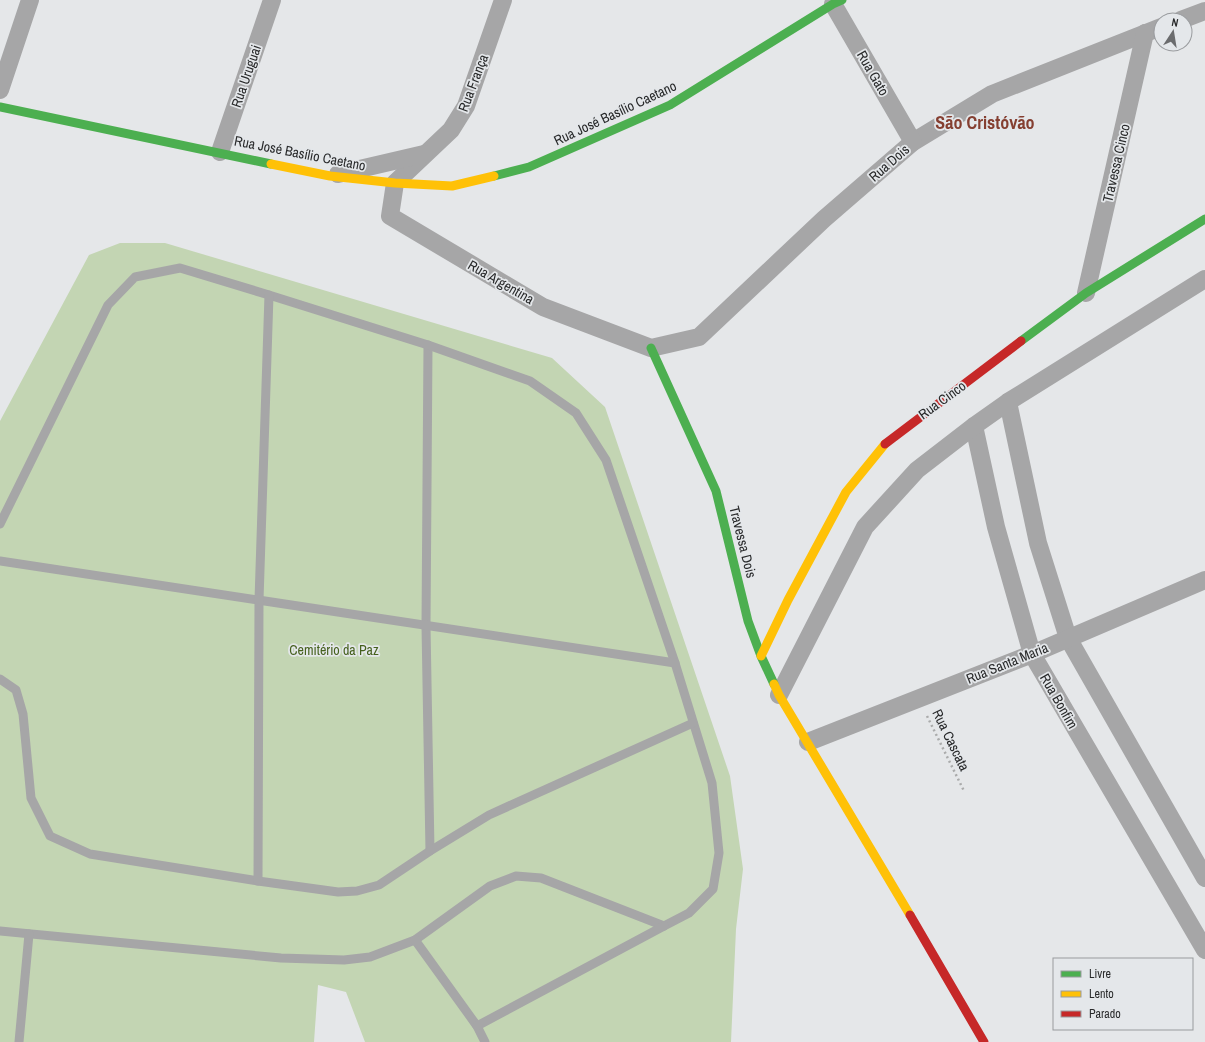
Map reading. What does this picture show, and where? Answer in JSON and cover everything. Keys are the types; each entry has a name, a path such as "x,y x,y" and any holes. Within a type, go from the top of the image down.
{"street":[{"path":"0,90 30,0"},
{"name":"Rua Uruguai","path":"220,152 272,0"},
{"name":"Rua França","path":"395,183 451,130 466,106 503,0"},
{"name":"Rua José Basílio Caetano","path":"0,107 330,176 395,183 452,186 529,167 670,105 838,2"},
{"name":"Rua Gato","path":"838,2 913,142"},
{"path":"1193,16 1205,11"},
{"name":"Rua Dois","path":"651,348 698,337 824,219 913,142 992,94 1153,30"},
{"name":"Travessa Cinco","path":"1086,293 1153,30"},
{"name":"Rua França","path":"330,176 425,154"},
{"name":"Rua Argentina","path":"395,183 390,216 543,307 651,348"},
{"name":"Rua Cinco","path":"761,656 788,600 846,492 886,441 1086,293 1205,220"},
{"path":"779,696 865,527 918,470 974,426 1008,402 1205,279"},
{"name":"Travessa Dois","path":"651,348 716,491 748,621 761,656 779,696 808,742 984,1042"},
{"path":"1008,402 1038,543 1068,638 1205,878"},
{"name":"Rua Bonfim","path":"974,426 996,527 1032,654 1205,950"},
{"name":"Rua Santa Maria","path":"808,742 1032,654 1205,580"}],"lane":[{"path":"0,524 108,305 134,277 180,268 428,345 530,381 576,413 606,460 674,663 712,783 719,853 713,889 689,913 477,1026"},
{"path":"258,881 259,600 269,295"},
{"path":"428,345 426,626 430,851"},
{"path":"0,561 674,663"},
{"path":"0,678 16,690 23,714 31,798 50,836 90,854 258,881 338,892 357,891 379,885 430,851 489,815 693,723"},
{"path":"0,932 281,958 344,960 370,958 415,940 490,886 516,876 541,878 664,926"},
{"path":"19,1042 29,934"},
{"path":"415,940 477,1026 485,1042"}],"path":[{"name":"Rua Cascata","path":"919,699 964,790"}],"green space":[{"name":"Cemitério da Paz","path":"120,243 165,243 552,358 605,407 730,776 743,869 736,929 731,1042 365,1042 346,992 318,985 314,1042 0,1042 0,421 89,255"}],"traffic: fast":[{"path":"494,176 529,167 670,105 833,4 842,0"},
{"path":"0,107 271,164"},
{"path":"1021,341 1086,293 1205,219"},
{"path":"651,348 716,491 748,621 761,656 774,684"}],"traffic: slow":[{"path":"271,164 330,176 395,183 452,186 494,176"},
{"path":"761,656 788,600 846,492 885,444"},
{"path":"774,684 779,695 910,915"}],"traffic: jam":[{"path":"885,444 1021,341"},
{"path":"910,915 984,1042"}],"district":[{"name":"São Cristóvão","path":"985,122"}]}
